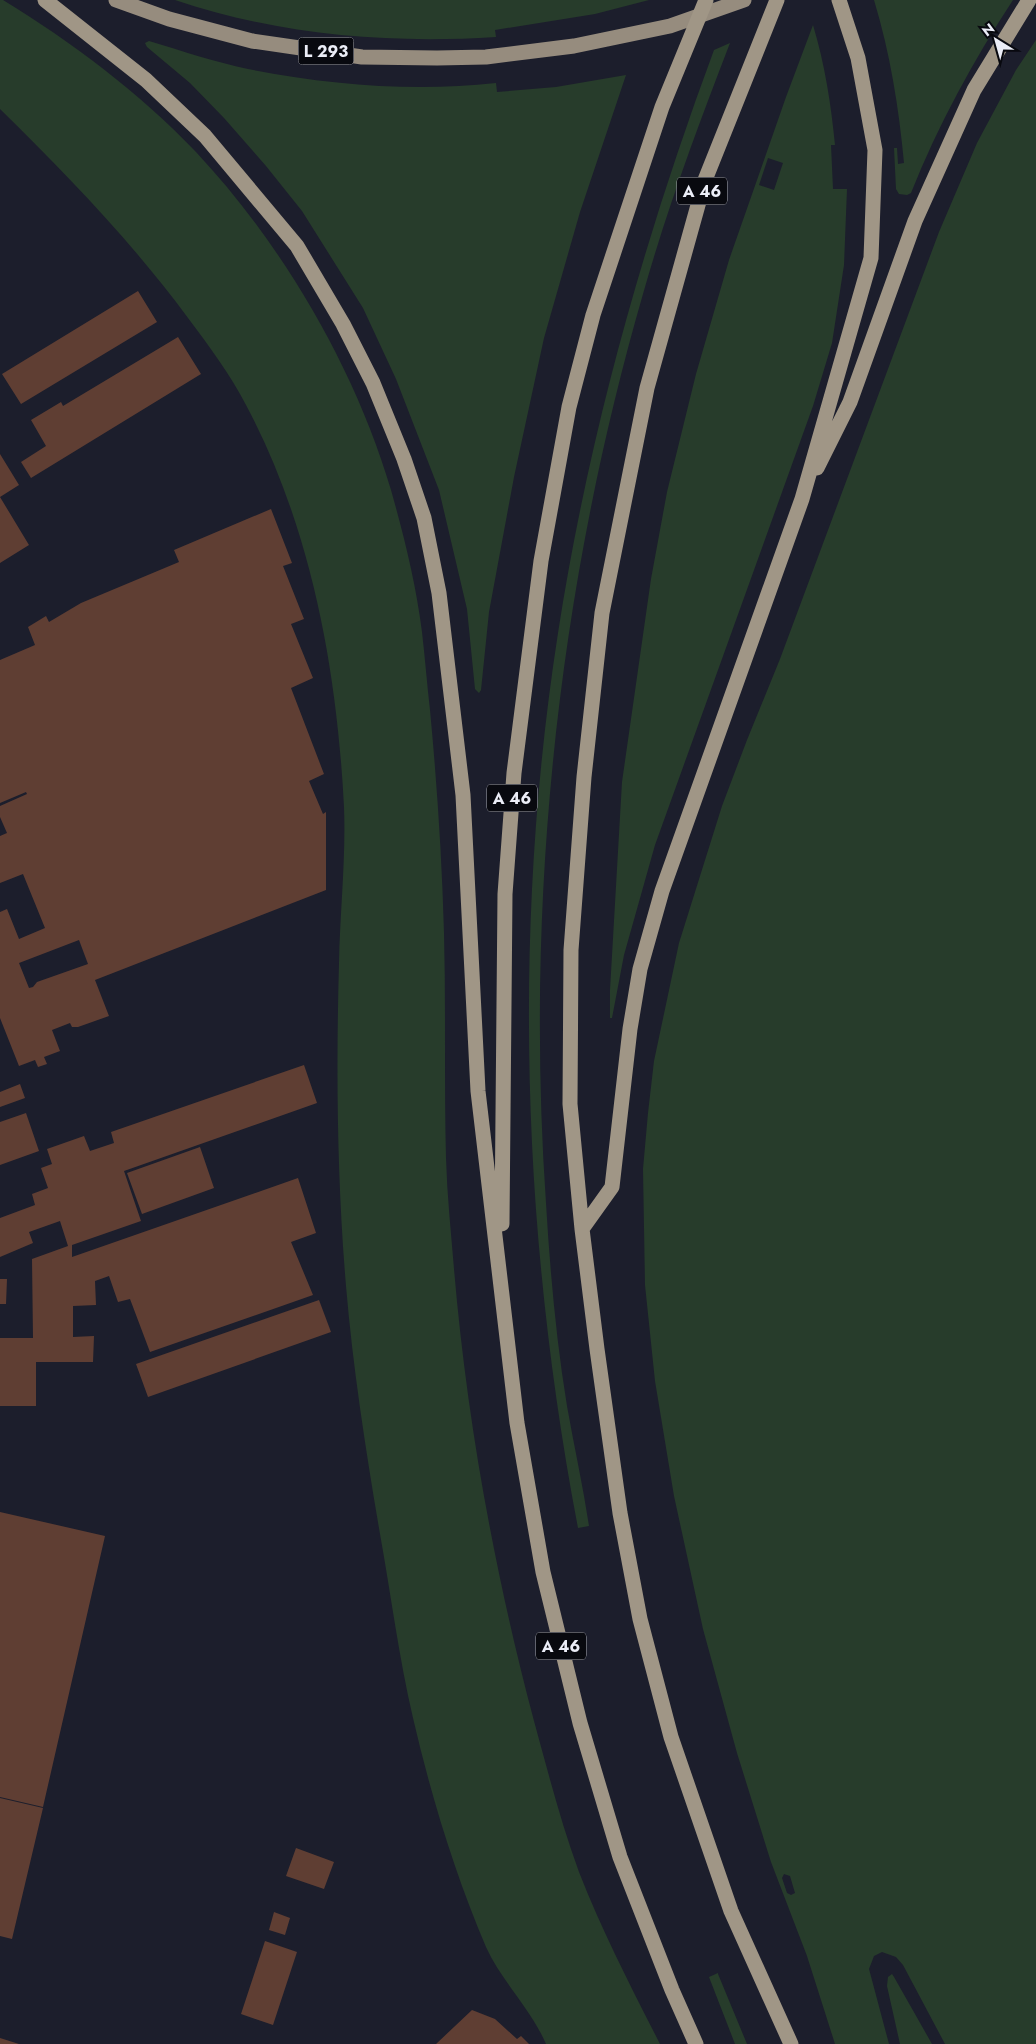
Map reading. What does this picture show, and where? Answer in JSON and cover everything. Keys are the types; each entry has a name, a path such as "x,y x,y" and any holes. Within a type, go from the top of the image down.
{"highway":[{"path":"45,0 146,80 204,136 297,246 343,324 373,382 404,459 424,518 439,593 452,694 463,795 478,1091 502,1288"},
{"name":"L 293","path":"116,0 169,19 252,41 362,57 486,58 574,46 670,26 744,0"},
{"name":"A 46","path":"696,2044 672,1990 620,1857 580,1723 543,1572 517,1423 502,1288 505,894 514,773 541,561 569,407 593,315 662,107 706,0"},
{"name":"A 46","path":"777,0 705,180 648,388 602,613 584,777 571,950 570,1104 582,1229 620,1513 640,1619 671,1737 728,1902 791,2044"},
{"path":"582,1229 612,1187 630,1029 640,969 662,891 802,499 870,258 875,150 858,58 839,0"},
{"path":"802,499 850,402 915,221 974,90 1029,0"}],"green space":[{"path":"0,0 3,0 55,33 129,89 196,152 228,188 258,227 313,310 358,399 376,444 391,490 413,578 422,632 430,710 439,822 443,905 445,1130 448,1200 466,1384 484,1497 520,1666 566,1835 597,1916 660,2044 546,2044 533,2019 500,1972 486,1947 464,1891 445,1834 420,1747 403,1673 365,1441 349,1317 339,1165 338,1084 339,963 344,807 335,703 317,600 304,549 288,500 269,452 246,405 226,371 167,290 122,236 0,109"},
{"path":"175,0 649,0 595,14 495,30 496,37 414,39 374,38 294,29 254,22"},
{"path":"874,0 1013,0 957,94 911,193 907,195 899,194 896,189 894,148 897,148 898,164 904,163 902,142 889,60"},
{"path":"813,25 832,115 835,145 831,145 833,189 847,189 844,265 832,343 813,406 655,845 624,955 612,1018 610,1018 622,782 651,579 667,492 696,374 729,260","holes":["768,158 783,163 774,190 759,185"]},
{"path":"1036,40 1036,2044 945,2044 903,1965 896,1957 882,1952 874,1956 869,1969 889,2044 835,2044 807,1956 771,1862 737,1753 703,1629 674,1496 655,1381 645,1285 643,1169 648,1113 654,1061 679,943 722,806 780,659 939,232 977,143 1016,70","holes":["784,1874 790,1876 795,1893 791,1895 787,1893 782,1878"]},
{"path":"149,41 248,69 340,83 434,87 496,83 497,92 556,87 626,75 580,212 544,338 514,477 489,612 481,690 479,693 475,689 467,609 439,490 396,379 363,308 302,211 266,166 190,83 147,47 145,43"},
{"path":"730,43 662,231 643,294 614,405 589,517 569,630 555,744 545,859 540,974 541,1088 548,1228 557,1330 567,1406 589,1526 578,1528 559,1417 545,1306 535,1194 530,1081 529,969 534,856 543,744 558,633 571,558 586,484 621,337 664,193 714,50"},
{"path":"718,1973 747,2044 735,2044 709,1977"},
{"path":"892,1974 932,2044 900,2044 887,1986 888,1977"}],"building":[{"path":"138,291 157,322 21,404 2,374"},
{"path":"178,337 201,374 31,478 21,462 46,446 31,420 61,402 63,406"},
{"path":"0,454 19,485 0,497"},
{"path":"0,497 29,545 0,563"},
{"path":"271,509 292,563 283,566 304,619 291,624 313,678 291,688 324,774 309,781 323,814 326,812 326,890 95,980 109,1016 78,1027 72,1027 70,1023 52,1030 60,1051 44,1057 47,1064 38,1067 35,1060 19,1066 0,1018 0,912 7,909 19,939 45,928 23,874 0,883 0,836 7,833 0,817 0,806 27,794 26,792 0,803 0,660 35,645 28,627 46,616 49,622 81,603 179,562 174,550","holes":["79,940 88,964 37,982 33,987 29,988 19,963"]},
{"path":"304,1065 317,1103 124,1171 141,1221 72,1245 72,1257 298,1178 316,1233 291,1242 313,1295 150,1352 130,1299 118,1302 109,1276 95,1281 96,1305 73,1306 73,1337 94,1336 93,1362 36,1362 36,1406 0,1406 0,1338 33,1338 32,1259 68,1246 60,1221 29,1232 33,1243 0,1257 0,1218 35,1205 32,1194 48,1188 41,1168 52,1164 47,1149 84,1136 90,1151 114,1143 111,1132"},
{"path":"20,1084 25,1098 0,1107 0,1092"},
{"path":"26,1113 39,1151 0,1165 0,1122"},
{"path":"200,1147 214,1188 142,1214 127,1173"},
{"path":"0,1279 7,1279 6,1304 0,1304"},
{"path":"319,1300 331,1332 148,1397 136,1364"},
{"path":"0,1512 105,1536 43,1807 0,1797"},
{"path":"0,1798 43,1808 12,1939 0,1936"},
{"path":"296,1848 334,1862 324,1889 286,1876"},
{"path":"274,1912 290,1918 285,1935 269,1930"},
{"path":"265,1941 297,1952 273,2025 241,2014"},
{"path":"472,2010 495,2019 517,2039 521,2036 529,2044 436,2044"},
{"path":"0,2038 19,2044 0,2044"}]}
